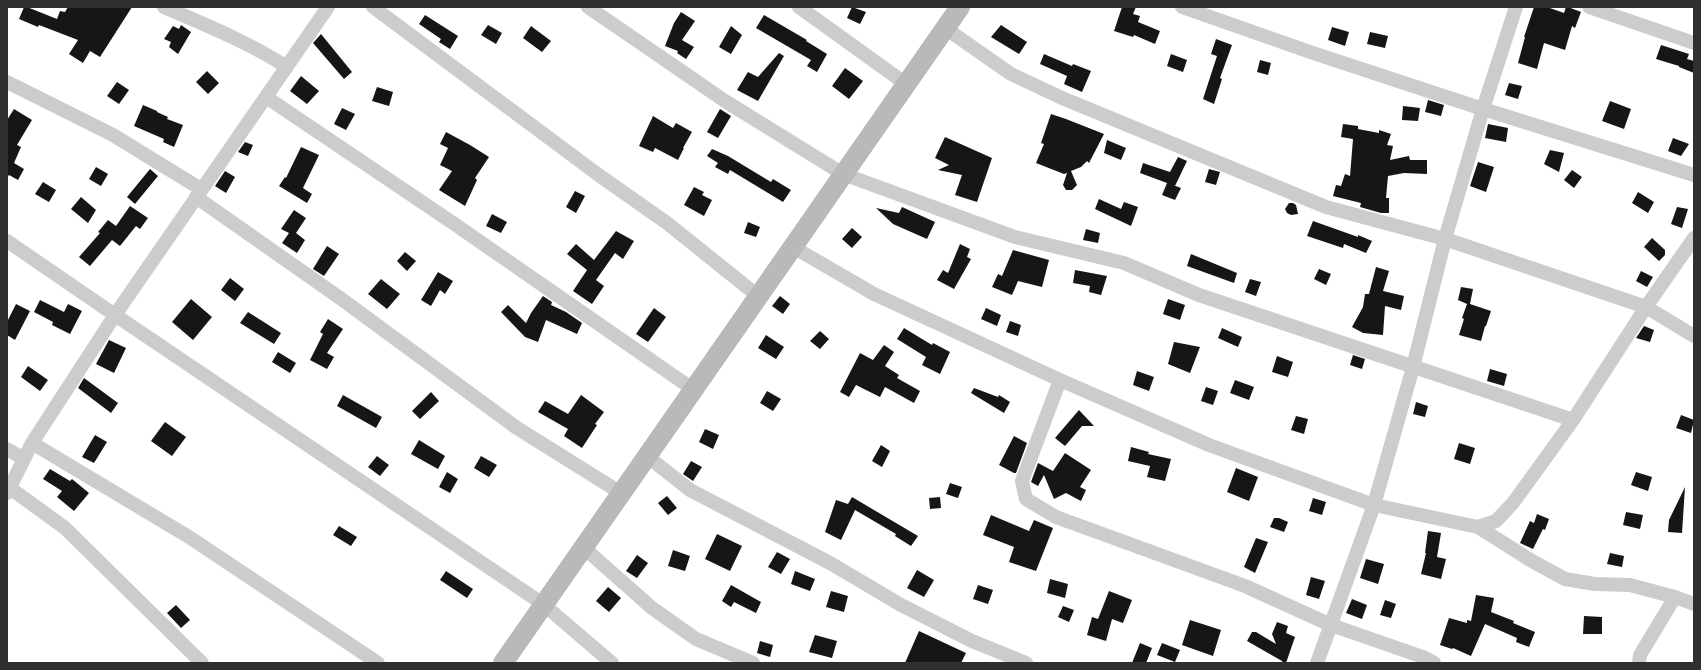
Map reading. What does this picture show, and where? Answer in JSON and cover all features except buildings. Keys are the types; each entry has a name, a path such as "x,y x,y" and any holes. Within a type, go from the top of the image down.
{"street":[{"path":"164,7 243,42 287,67"},
{"path":"202,663 64,528 8,491 32,443 115,315 328,7"},
{"path":"373,7 600,176 667,223 758,296"},
{"path":"588,7 725,101 843,174 1015,237 1124,263 1199,295 1573,420"},
{"path":"799,7 906,84"},
{"path":"503,663 960,7"},
{"path":"1182,7 1313,53 1483,109 1694,175"},
{"path":"1317,663 1374,505 1413,367 1445,240 1483,109 1516,7"},
{"path":"1589,7 1694,43"},
{"path":"945,28 1011,74 1062,98 1326,208 1445,240 1646,307 1694,336"},
{"path":"7,82 113,135 198,193 517,428 620,493"},
{"path":"266,97 453,222 694,390"},
{"path":"1478,527 1496,521 1513,503 1573,420 1646,307 1694,238"},
{"path":"7,241 544,604 612,663"},
{"path":"792,247 874,294 1060,380 1209,445 1374,505 1478,527 1532,561 1565,579 1595,584 1630,585 1675,596 1694,604"},
{"path":"1060,380 1022,480 1026,499 1056,517 1246,586 1331,625 1423,657 1434,663"},
{"path":"32,443 189,537 378,663"},
{"path":"7,448 24,459"},
{"path":"647,456 690,490 830,562 901,605 972,641 1026,663"},
{"path":"583,547 652,608 696,639 753,663"},
{"path":"1639,663 1640,655 1675,596"}]}
